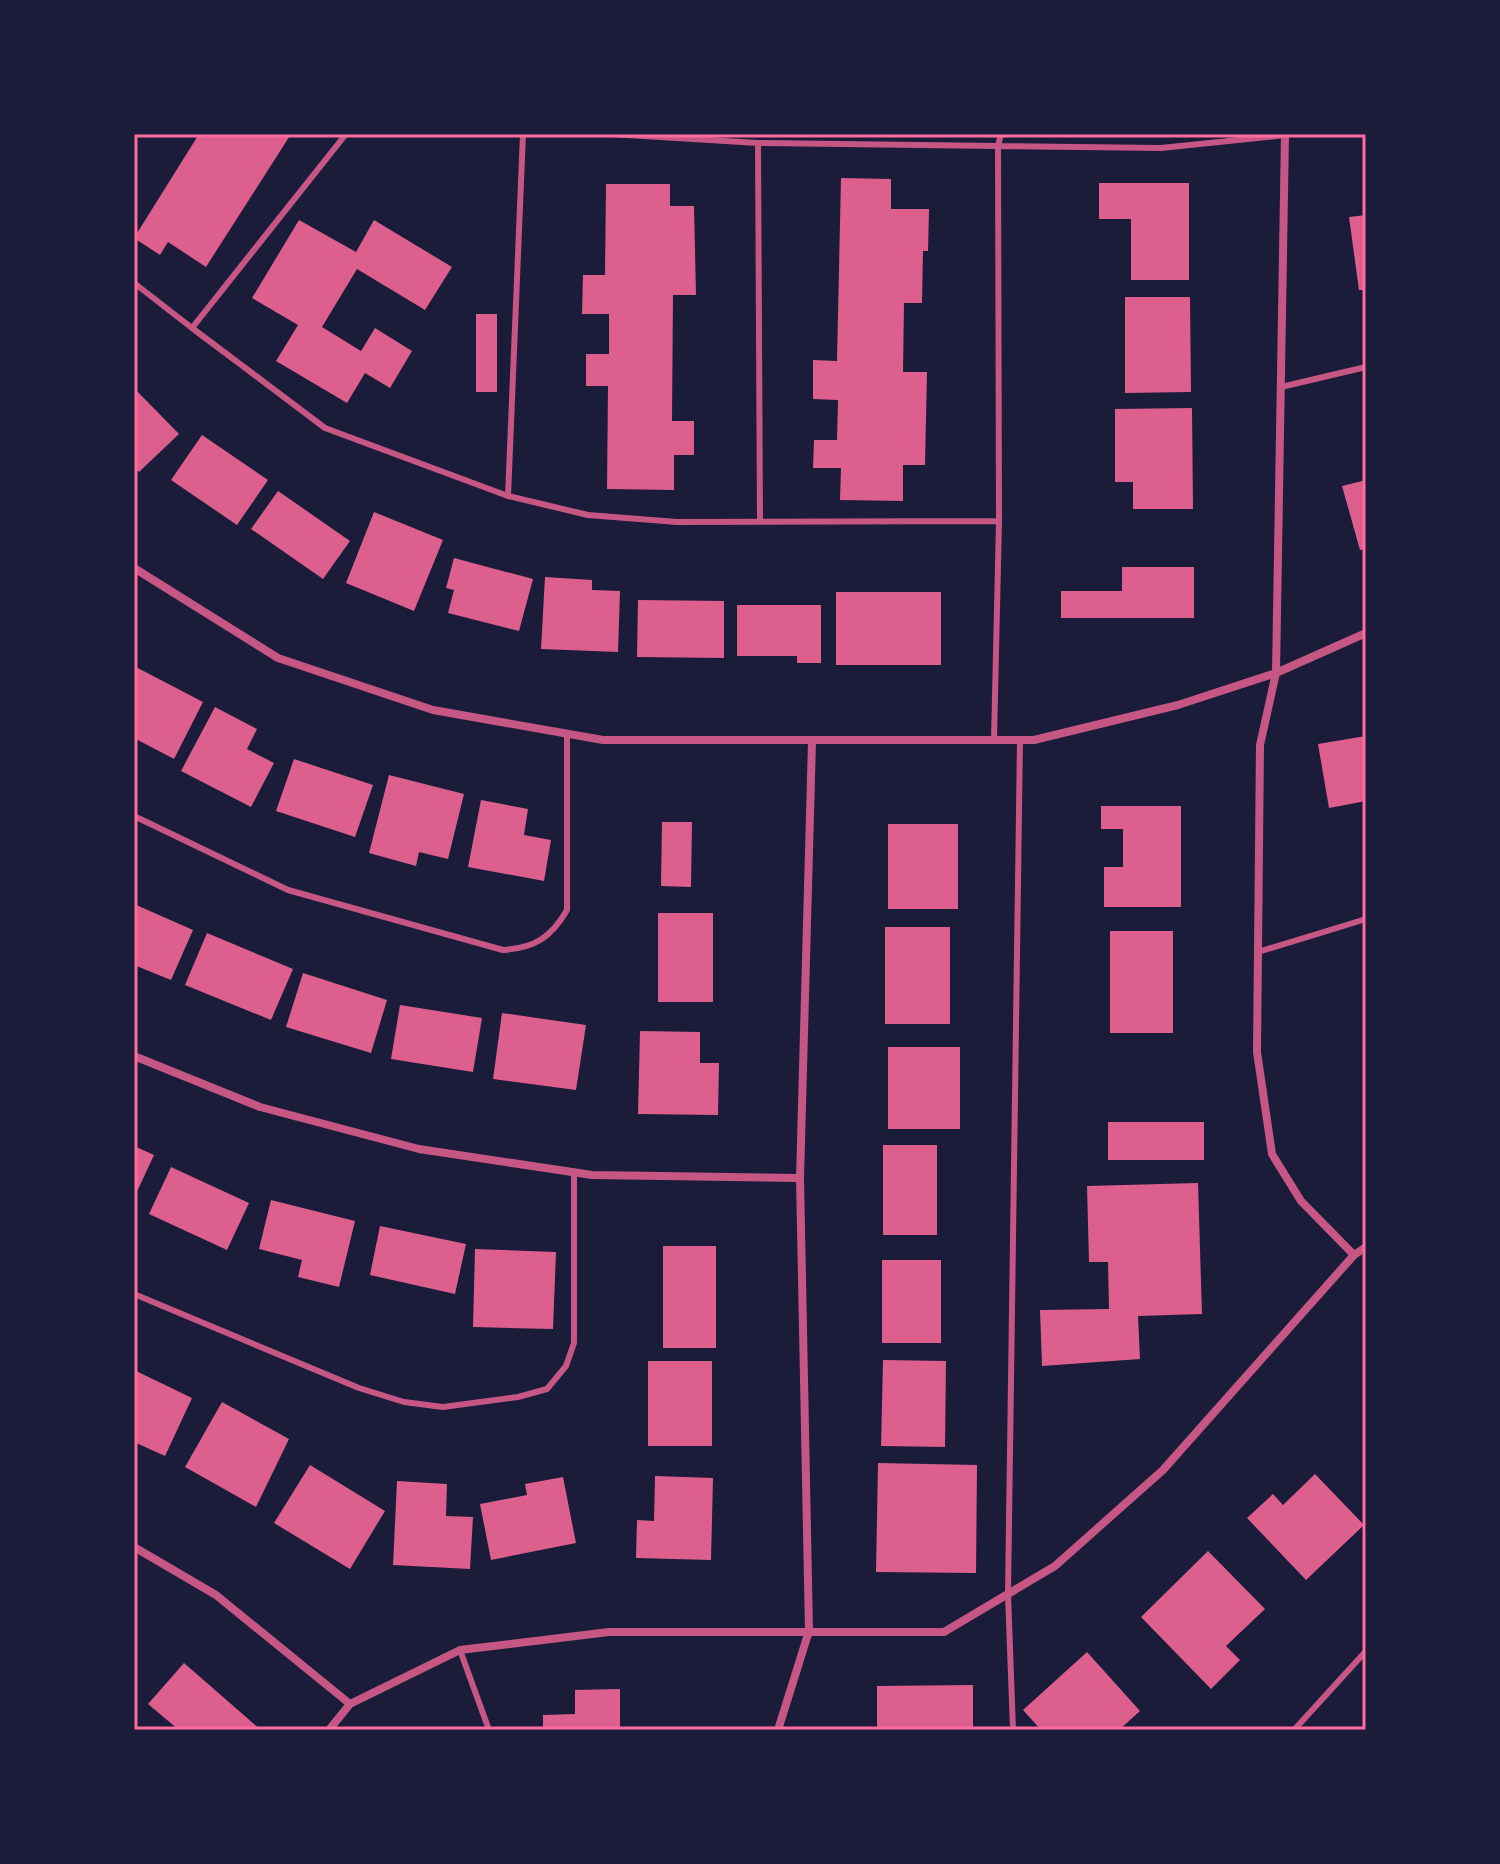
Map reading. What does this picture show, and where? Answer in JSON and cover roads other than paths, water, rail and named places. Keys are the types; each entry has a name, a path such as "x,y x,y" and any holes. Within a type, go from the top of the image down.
{"street":[{"path":"1289,134 1276,673 1260,745 1257,1052 1272,1154 1301,1201 1354,1255"},
{"path":"134,568 278,658 433,710 603,740 1034,740 1178,705 1276,673 1366,633"},
{"path":"778,1730 809,1631 800,1178 812,742"},
{"path":"134,1056 260,1107 419,1149 574,1172 800,1178"},
{"path":"329,1730 350,1704 460,1650 609,1632 944,1632 1055,1566 1163,1470 1354,1255 1366,1247"},
{"path":"134,1547 216,1595 350,1704"}],"lane":[{"path":"192,328 346,134"},
{"path":"508,496 523,134"},
{"path":"611,134 758,143 1161,148 1289,134"},
{"path":"994,740 999,521 998,146 1001,134"},
{"path":"758,143 760,522"},
{"path":"134,283 325,428 508,496 588,515 677,522 999,521"},
{"path":"1281,387 1366,367"},
{"path":"134,816 288,890 503,950 524,948 555,931 567,910 567,734"},
{"path":"1013,1730 1008,1594 1020,740"},
{"path":"1258,952 1366,919"},
{"path":"134,1294 359,1388 404,1402 443,1407 518,1397 547,1389 566,1366 574,1343 574,1172"},
{"path":"460,1650 489,1730"},
{"path":"1294,1730 1366,1651"}]}
